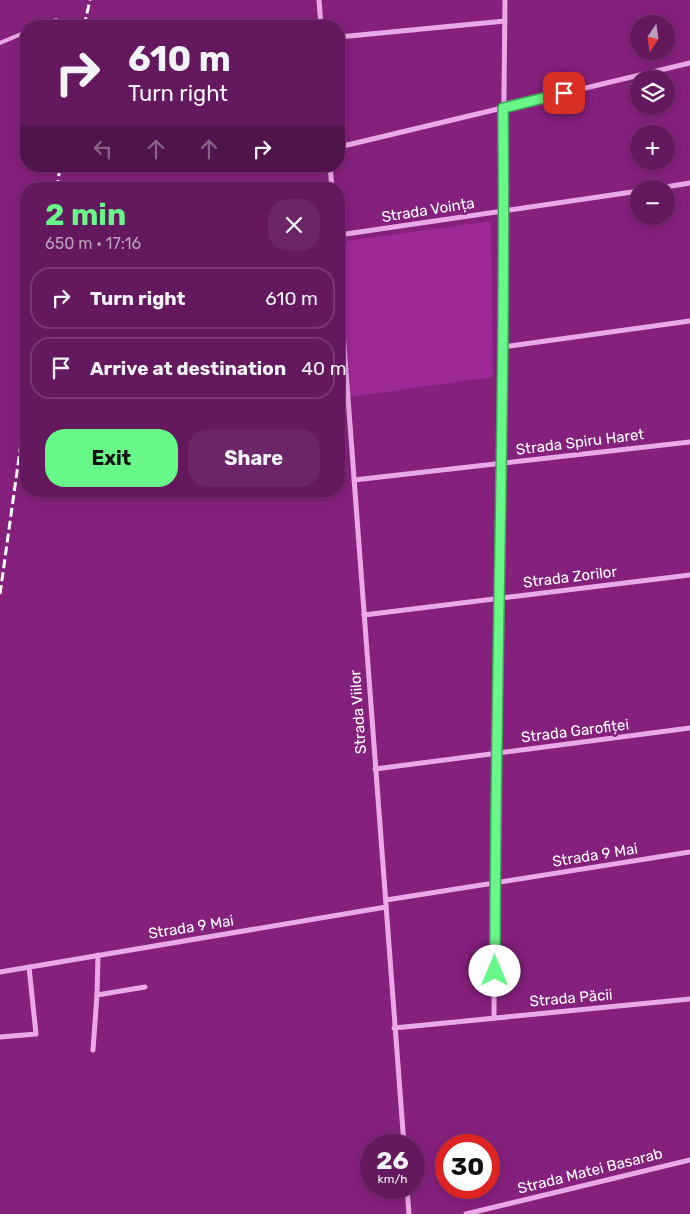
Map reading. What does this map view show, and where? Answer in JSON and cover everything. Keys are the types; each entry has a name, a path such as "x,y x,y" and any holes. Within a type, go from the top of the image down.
{"street":[{"path":"319,0 321,20"},
{"path":"494,1018 505,0"},
{"path":"345,36 505,21"},
{"path":"345,146 690,63"},
{"path":"675,185 690,183"},
{"name":"Strada Voința","path":"345,234 630,192"},
{"path":"502,347 690,321"},
{"name":"Strada Viilor","path":"345,359 403,1134"},
{"name":"Strada Spiru Haret","path":"354,480 690,442"},
{"name":"Strada Zorilor","path":"364,615 690,575"},
{"name":"Strada Garofiței","path":"375,769 690,728"},
{"name":"Strada 9 Mai","path":"386,900 690,852"},
{"name":"Strada 9 Mai","path":"0,972 386,907"},
{"path":"93,1050 98,955"},
{"path":"0,1037 36,1034 30,967"},
{"path":"97,995 144,987"},
{"name":"Strada Păcii","path":"394,1028 690,999"},
{"name":"Strada Matei Basarab","path":"466,1214 690,1160"},
{"path":"408,1199 409,1214"},
{"path":"495,1207 495,1214"}],"lane":[{"path":"0,43 20,35"}],"shaded area":[{"path":"491,221 493,377 350,397 345,327 345,241"}],"railway":[{"path":"85,20 90,0"},
{"path":"58,182 59,172"},
{"path":"0,594 20,450"}],"route":[{"path":"495,971 495,762 504,222 503,108 564,93"}]}
